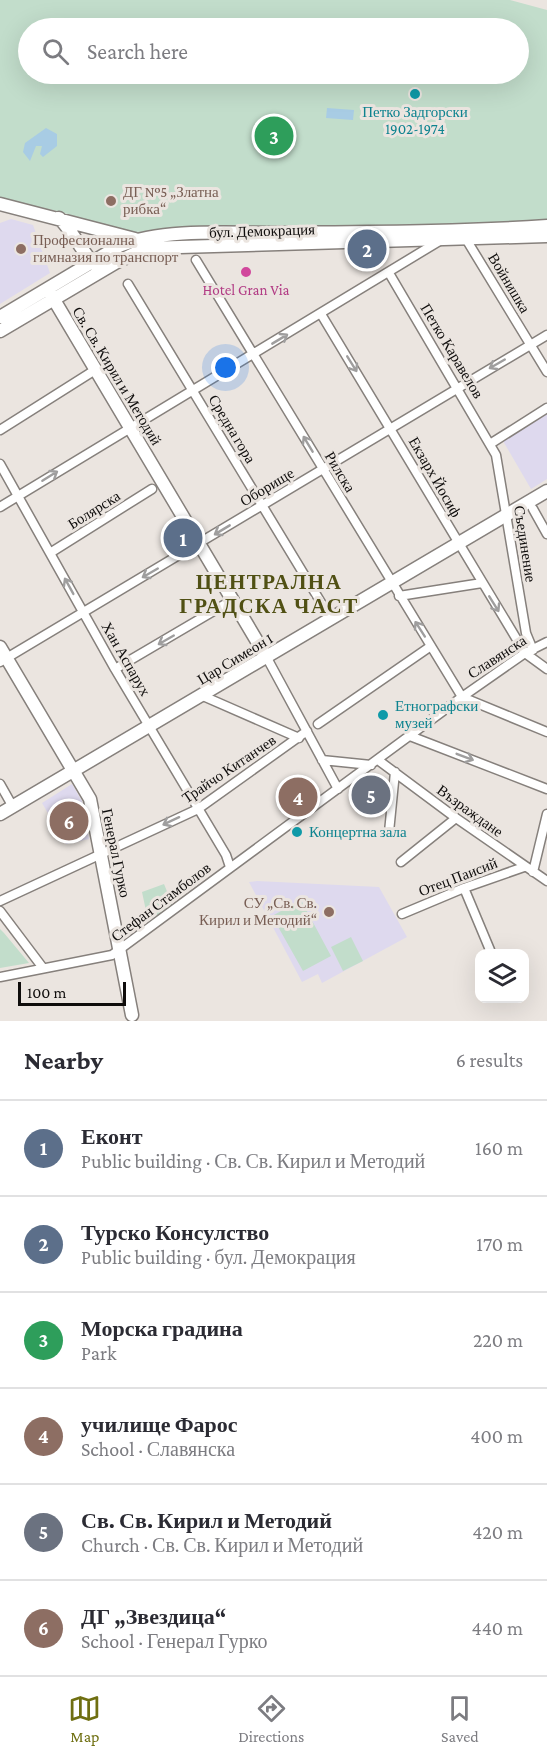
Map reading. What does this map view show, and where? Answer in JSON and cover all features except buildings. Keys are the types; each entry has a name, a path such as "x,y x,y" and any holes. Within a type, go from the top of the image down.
{"street":[{"path":"0,204 135,239"},
{"path":"58,218 77,238 91,263 107,268"},
{"name":"бул. Демокрация","path":"0,332 50,294 68,276 135,239 213,234 421,232 547,226"},
{"name":"бул. Демокрация","path":"0,317 107,268 139,250 161,246 208,248 547,236"},
{"name":"Войнишка","path":"466,239 547,372"},
{"path":"0,507 441,240"},
{"name":"Рилска","path":"196,260 390,583 462,696"},
{"name":"Петко Каравелов","path":"389,273 490,444"},
{"name":"Средна гора","path":"128,284 332,619"},
{"name":"Св. Св. Кирил и Методий","path":"50,294 234,599 338,789"},
{"name":"Екзарх Йосиф","path":"321,314 391,427 482,584 529,651"},
{"name":"Оборище","path":"2,656 201,543 547,335"},
{"path":"0,430 95,370"},
{"path":"490,444 547,408"},
{"name":"Съединение","path":"490,444 496,455 529,651"},
{"name":"Хан Аспарух","path":"0,464 230,867"},
{"name":"Болярска","path":"50,554 152,489"},
{"name":"Цар Симеон I","path":"0,814 150,728 547,491"},
{"path":"533,509 547,534"},
{"path":"399,596 482,584"},
{"path":"115,669 234,599"},
{"name":"Славянска","path":"230,867 462,696 529,651 547,642"},
{"path":"318,724 431,646"},
{"path":"529,651 547,669"},
{"name":"Генерал Гурко","path":"2,656 90,799 132,1015"},
{"path":"203,696 299,738"},
{"path":"462,696 547,732"},
{"name":"Трайчо Китанчев","path":"0,901 198,809 307,731"},
{"path":"410,736 547,789"},
{"path":"322,760 375,762"},
{"name":"Възраждане","path":"375,762 395,772 532,873 547,881"},
{"path":"389,832 395,772"},
{"path":"0,784 13,807"},
{"path":"532,873 547,814"},
{"path":"401,862 456,818"},
{"name":"Стефан Стамболов","path":"0,977 109,956 230,867"},
{"name":"Отец Паисий","path":"402,914 464,888 524,867"},
{"path":"464,888 490,949"},
{"path":"0,911 43,968"}],"shaded area":[{"name":"Професионална гимназия по транспорт","path":"11,219 33,225 50,273 0,304 0,223"},
{"path":"547,414 547,479 531,489 503,441"},
{"path":"72,784 82,801 89,839 66,844 42,803"},
{"name":"СУ „Св. Св. Кирил и Методий“","path":"249,882 379,887 407,937 322,983 318,974 302,982"}],"green space":[{"path":"0,0 510,0 547,10 547,222 130,232 57,211 0,199"},
{"path":"164,884 173,906 149,925 142,892"},
{"path":"301,900 331,956 303,971 272,916"},
{"path":"0,929 4,933 29,963 0,968"},
{"path":"351,937 363,961 343,971 331,947"}],"water":[{"path":"327,108 354,110 353,120 326,118"},
{"path":"46,128 57,134 57,146 43,157 40,154 42,146 36,146 30,161 23,152 25,143"}],"place":[{"name":"Петко Задгорски 1902-1974","path":"415,94"},
{"name":"Морска градина","path":"274,136"},
{"name":"ДГ №5 „Златна рибка“","path":"111,201"},
{"name":"Професионална гимназия по транспорт","path":"21,249"},
{"name":"Турско Консулство","path":"367,249"},
{"name":"Hotel Gran Via","path":"246,272"},
{"name":"Еконт","path":"183,538"},
{"name":"Етнографски музей","path":"383,715"},
{"name":"Св. Св. Кирил и Методий","path":"371,795"},
{"name":"училище Фарос","path":"298,797"},
{"name":"ДГ „Звездица“","path":"69,821"},
{"name":"Концертна зала","path":"297,832"},
{"name":"СУ „Св. Св. Кирил и Методий“","path":"329,912"}],"district":[{"name":"ЦЕНТРАЛНА ГРАДСКА ЧАСТ","path":"269,594"}]}
